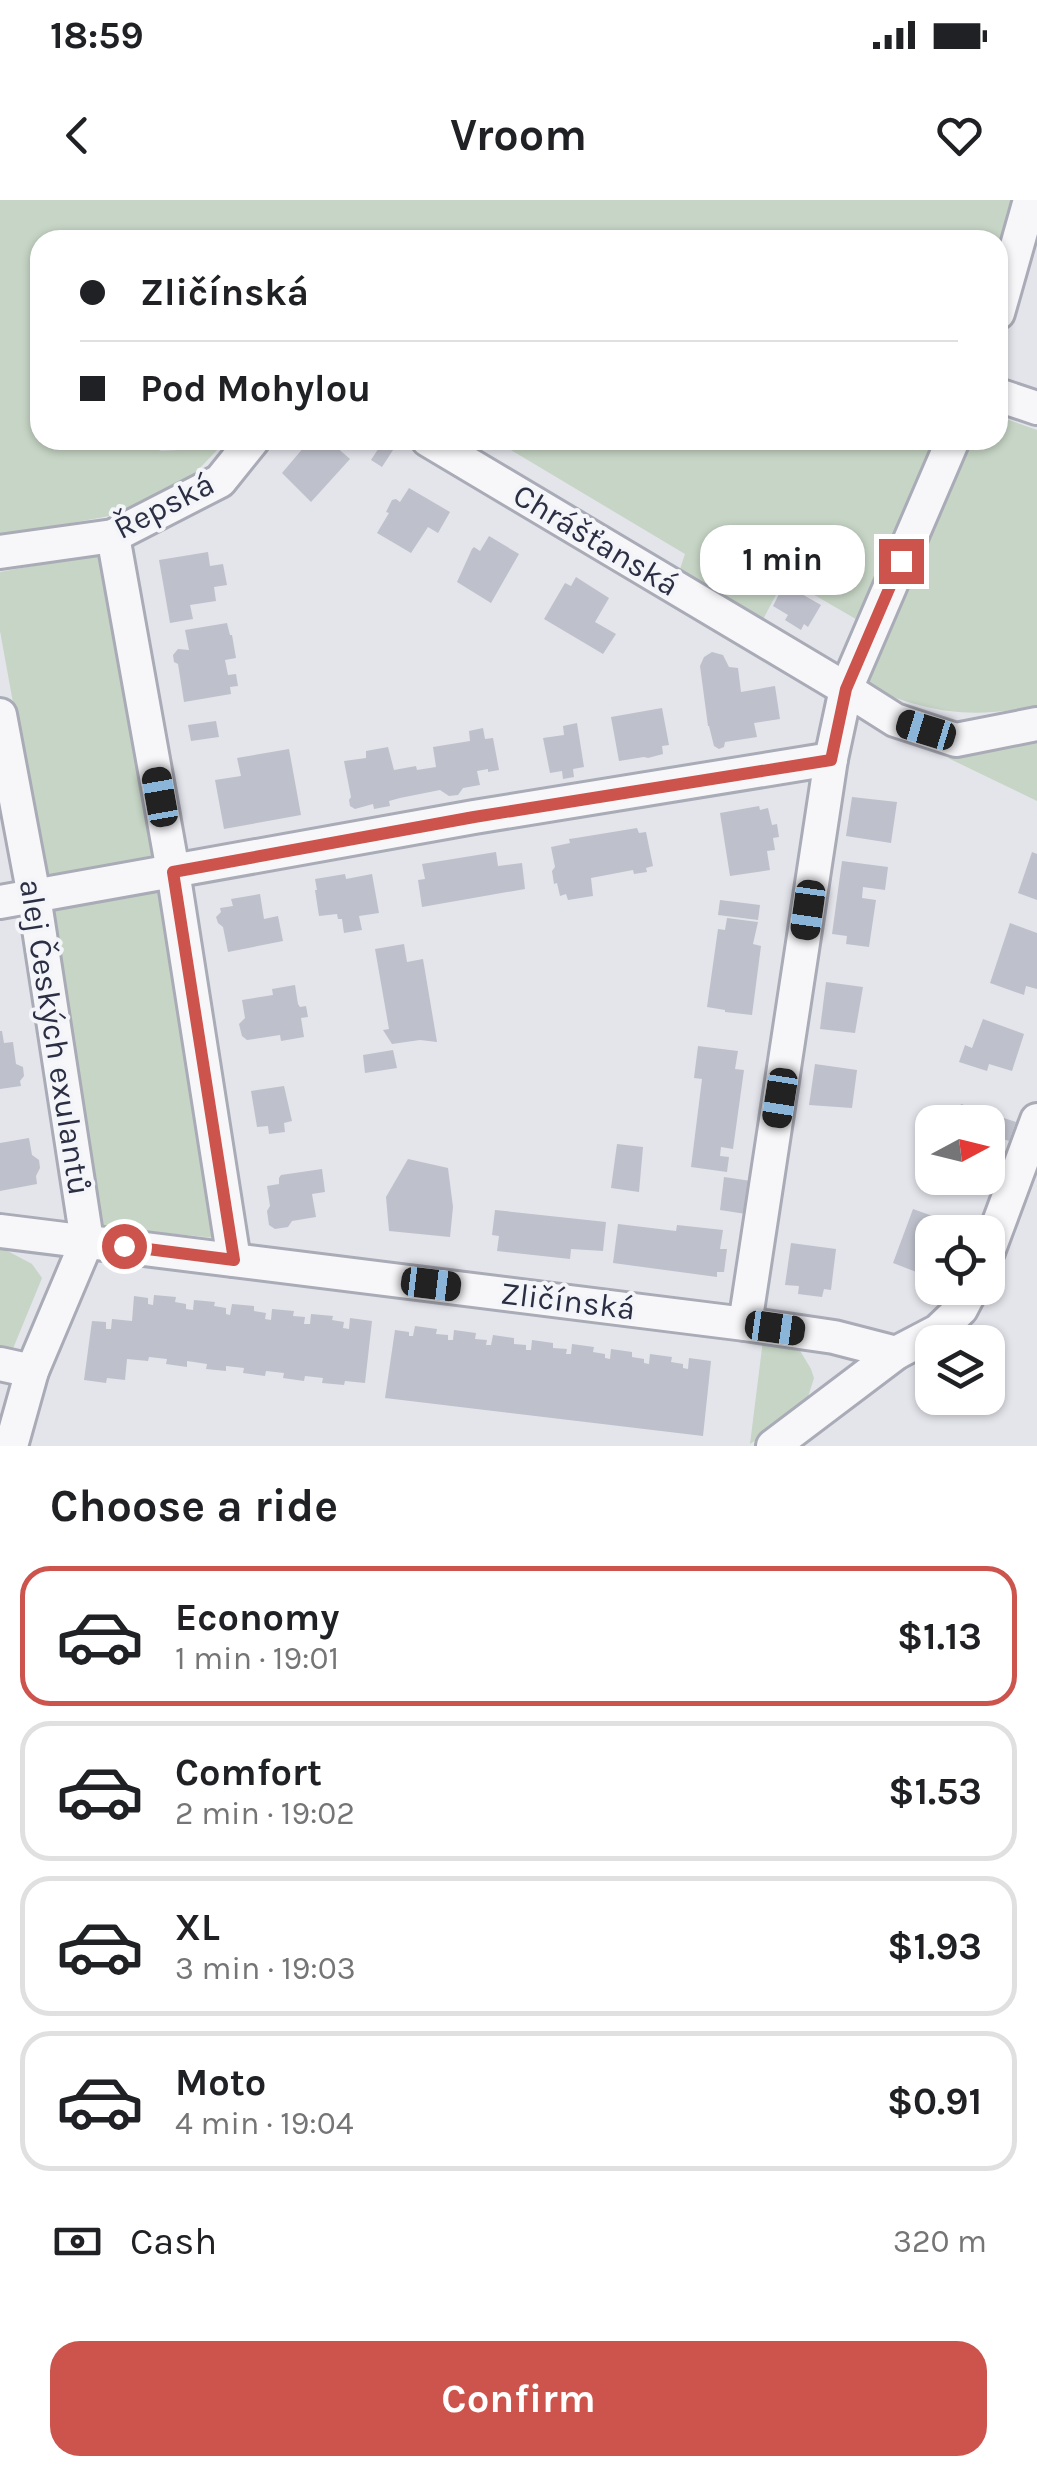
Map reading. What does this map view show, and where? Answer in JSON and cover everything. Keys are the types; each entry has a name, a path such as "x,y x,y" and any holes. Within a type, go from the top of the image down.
{"street":[{"path":"1008,278 1030,200"},
{"path":"1008,399 1037,408"},
{"name":"Řepská","path":"0,552 113,536 220,481 245,450"},
{"name":"Chrášťanská","path":"445,450 895,720 956,740 1037,724"},
{"path":"745,1324 831,760 846,689 949,450"},
{"path":"113,536 173,872 234,1260"},
{"name":"alej Českých exulantů","path":"0,715 34,896 87,1242"},
{"path":"0,902 474,817 831,760"},
{"path":"1002,1215 1037,1120"},
{"name":"Zličínská","path":"0,1231 834,1336 896,1353"},
{"path":"11,1446 16,1368 87,1242"},
{"path":"773,1446 896,1353 938,1331 964,1305"}],"green space":[{"path":"0,200 1024,200 1008,249 1008,230 30,230 30,450 217,450 196,472 126,513 0,536"},
{"path":"1008,420 1037,430 1037,706 990,712 950,711 911,703 866,687 960,450 1008,450"},
{"path":"511,450 935,450 861,622 785,578 761,623 678,575 685,554"},
{"path":"103,553 155,863 45,879 0,631 0,572"},
{"path":"1037,740 1037,801 948,758"},
{"path":"158,890 217,1238 102,1227 50,908"},
{"path":"0,1247 32,1264 42,1278 12,1351 0,1355"},
{"path":"763,1340 799,1349 814,1378 808,1397 795,1414 750,1444"}],"building":[{"path":"302,450 340,450 350,459 311,502 282,473"},
{"path":"378,450 393,450 382,467 371,460"},
{"path":"409,488 450,512 438,533 428,527 411,553 377,533 392,500 400,502"},
{"path":"489,536 519,554 491,603 457,582 472,549 480,551"},
{"path":"208,552 210,566 223,564 227,585 214,587 216,601 190,605 193,619 170,623 159,560"},
{"path":"576,577 609,598 595,622 616,634 603,654 544,619 565,583 571,586"},
{"path":"784,584 821,605 808,627 804,624 801,630 773,606"},
{"path":"227,623 236,658 225,660 228,675 236,674 238,686 230,687 231,694 184,702 173,655 178,649 189,650 185,630"},
{"path":"712,652 723,655 729,667 738,668 741,692 775,686 780,719 754,723 757,737 725,742 719,749 714,746 708,726 700,666"},
{"path":"662,708 669,745 662,746 663,754 619,761 611,717"},
{"path":"216,721 219,737 191,741 188,725"},
{"path":"577,723 584,767 573,769 574,777 563,779 562,771 550,773 543,738 564,735 563,726"},
{"path":"483,728 485,739 493,738 499,770 477,771 480,785 463,788 458,795 449,796 440,790 400,798 389,801 390,806 374,809 373,804 355,809 350,806 344,761 366,758 366,751 388,747 394,770 436,767 433,747 470,741 469,731"},
{"path":"289,749 301,815 224,829 215,780 241,776 237,758"},
{"path":"852,797 897,802 891,843 846,836"},
{"path":"759,806 760,810 768,808 772,825 777,824 775,850 767,851 770,870 730,876 720,813"},
{"path":"637,828 639,833 646,832 653,866 646,868 647,872 634,874 633,870 591,878 593,896 568,900 566,894 560,896 557,883 554,884 551,847 570,843 569,839"},
{"path":"496,852 498,866 522,863 525,889 422,907 418,880 425,879 422,864"},
{"path":"1032,852 1037,854 1037,900 1018,893"},
{"path":"842,861 888,867 885,890 863,887 862,898 876,900 869,947 846,944 847,936 832,934"},
{"path":"345,874 346,879 372,874 379,913 359,916 362,930 344,933 337,914 319,916 315,879"},
{"path":"260,894 264,919 278,916 283,941 228,952 223,927 216,917 220,908 233,906 231,899"},
{"path":"720,900 760,905 758,920 718,915"},
{"path":"727,918 758,922 753,944 761,946 752,1015 707,1007 718,929 725,930"},
{"path":"1010,923 1037,933 1037,989 1026,986 1024,995 990,983"},
{"path":"404,944 407,962 423,959 437,1042 392,1044 383,1030 389,1029 375,949"},
{"path":"826,982 863,987 855,1033 820,1029"},
{"path":"295,985 298,1004 306,1006 308,1017 301,1018 304,1037 281,1041 280,1035 247,1040 242,1036 242,1000 273,995 272,989"},
{"path":"983,1019 1024,1034 1012,1071 989,1064 987,1071 959,1062 965,1045 972,1048"},
{"path":"0,1031 4,1043 13,1042 16,1064 23,1067 21,1086 0,1089"},
{"path":"698,1046 738,1051 735,1069 744,1070 733,1149 721,1147 720,1156 729,1157 727,1172 691,1167 702,1079 694,1078"},
{"path":"393,1050 397,1068 365,1073 363,1055"},
{"path":"815,1064 857,1070 852,1108 809,1105"},
{"path":"284,1086 292,1121 284,1123 285,1132 269,1134 268,1126 257,1127 251,1091"},
{"path":"1005,1118 1016,1122 1009,1141 1005,1140"},
{"path":"29,1138 32,1155 39,1160 37,1184 0,1191 0,1143"},
{"path":"617,1144 643,1147 639,1192 611,1188"},
{"path":"408,1159 448,1168 453,1207 450,1237 389,1231 386,1197"},
{"path":"322,1169 325,1192 312,1194 316,1217 292,1221 288,1227 275,1229 269,1225 267,1186 279,1184 281,1175"},
{"path":"724,1177 751,1181 746,1214 720,1210"},
{"path":"913,1209 930,1215 915,1215 915,1271 893,1263"},
{"path":"495,1210 606,1222 603,1251 571,1249 570,1259 497,1251 499,1236 492,1235"},
{"path":"618,1224 676,1231 677,1225 723,1230 720,1249 727,1249 724,1272 717,1272 717,1277 613,1263"},
{"path":"791,1243 836,1249 831,1290 824,1289 822,1297 798,1294 799,1286 785,1285"},
{"path":"154,1295 176,1297 175,1302 193,1310 194,1300 215,1302 214,1306 226,1308 230,1315 232,1304 254,1306 254,1311 266,1313 265,1319 271,1320 272,1309 294,1311 293,1316 305,1317 304,1324 310,1324 311,1314 333,1316 332,1320 344,1322 343,1328 349,1329 350,1318 372,1321 365,1383 322,1383 323,1378 305,1376 304,1381 283,1378 284,1373 266,1371 265,1376 226,1366 226,1371 206,1369 207,1364 187,1361 187,1367 149,1357 148,1361 127,1359 125,1380 84,1380 92,1321 106,1322 106,1329 111,1329 112,1319 132,1321 134,1296 148,1298 148,1304 153,1305"},
{"path":"415,1326 437,1329 436,1334 448,1335 448,1340 453,1340 454,1330 476,1333 475,1339 487,1340 486,1345 491,1345 493,1335 514,1338 514,1344 526,1345 526,1350 531,1350 532,1340 553,1343 553,1348 567,1349 566,1354 571,1354 572,1344 594,1347 593,1352 610,1359 611,1349 632,1352 632,1357 649,1364 650,1354 672,1357 671,1362 688,1369 689,1358 711,1361 703,1436 385,1398 395,1330 413,1336"}],"route":[{"path":"124,1246 234,1260 173,872 474,817 831,760 846,689 901,561"}]}
